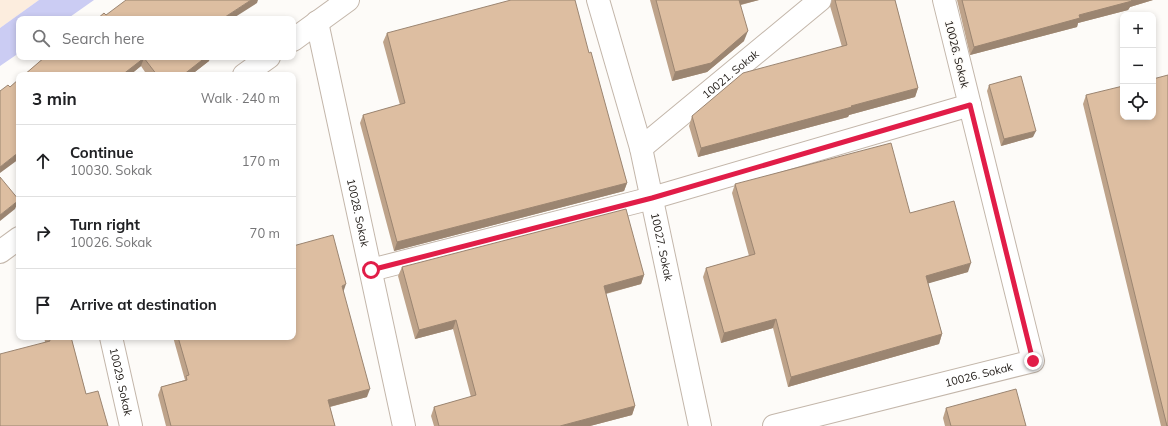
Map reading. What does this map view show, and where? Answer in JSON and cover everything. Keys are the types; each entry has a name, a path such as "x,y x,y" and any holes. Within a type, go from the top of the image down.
{"street":[{"path":"296,38 348,0"},
{"name":"10027. Sokak","path":"598,0 641,148 700,426"},
{"name":"10021. Sokak","path":"641,148 820,0"},
{"name":"10026. Sokak","path":"774,426 1033,361 944,0"},
{"name":"10028. Sokak","path":"317,22 404,426"},
{"path":"248,72 265,60"},
{"path":"371,270 652,198 970,105"},
{"path":"0,252 16,240"},
{"name":"10029. Sokak","path":"113,340 131,426"}],"shaded area":[{"path":"0,0 39,0 16,16 0,28"}],"water":[{"path":"39,0 94,0 71,16 17,16"},
{"path":"16,17 16,55 0,66 0,28"}],"building":[{"path":"126,0 251,0 227,16 100,16 104,13 106,15"},
{"path":"511,0 575,0 627,183 397,242 363,115 405,103 387,33"},
{"path":"656,0 739,0 748,31 711,63 675,72"},
{"path":"835,0 895,0 918,88 701,148 692,116 743,73 847,45"},
{"path":"962,0 1132,1 1079,15 1080,18 974,47"},
{"path":"42,60 141,60 126,72 28,72"},
{"path":"146,60 202,60 187,72 155,72"},
{"path":"1168,75 1168,426 1086,95 1120,87 1120,120 1156,120 1156,78"},
{"path":"1021,76 1036,131 1004,139 989,85"},
{"path":"16,82 16,154 0,167 0,91 8,85 10,87"},
{"path":"891,143 910,213 954,201 971,263 926,276 942,334 791,377 776,319 724,333 706,268 755,254 735,184"},
{"path":"0,177 16,196 16,202 0,215"},
{"path":"626,209 644,275 604,286 635,406 560,426 439,426 434,407 476,395 456,320 419,330 402,267"},
{"path":"333,235 346,284 342,286 370,389 328,400 335,426 171,426 161,387 187,380 186,376 189,375 179,340 296,340 296,245"},
{"path":"72,340 86,394 98,391 108,426 0,426 0,354 50,341"},
{"path":"1016,389 1026,426 951,426 946,408"}],"route":[{"path":"371,270 652,198 970,105 1033,361"}]}
